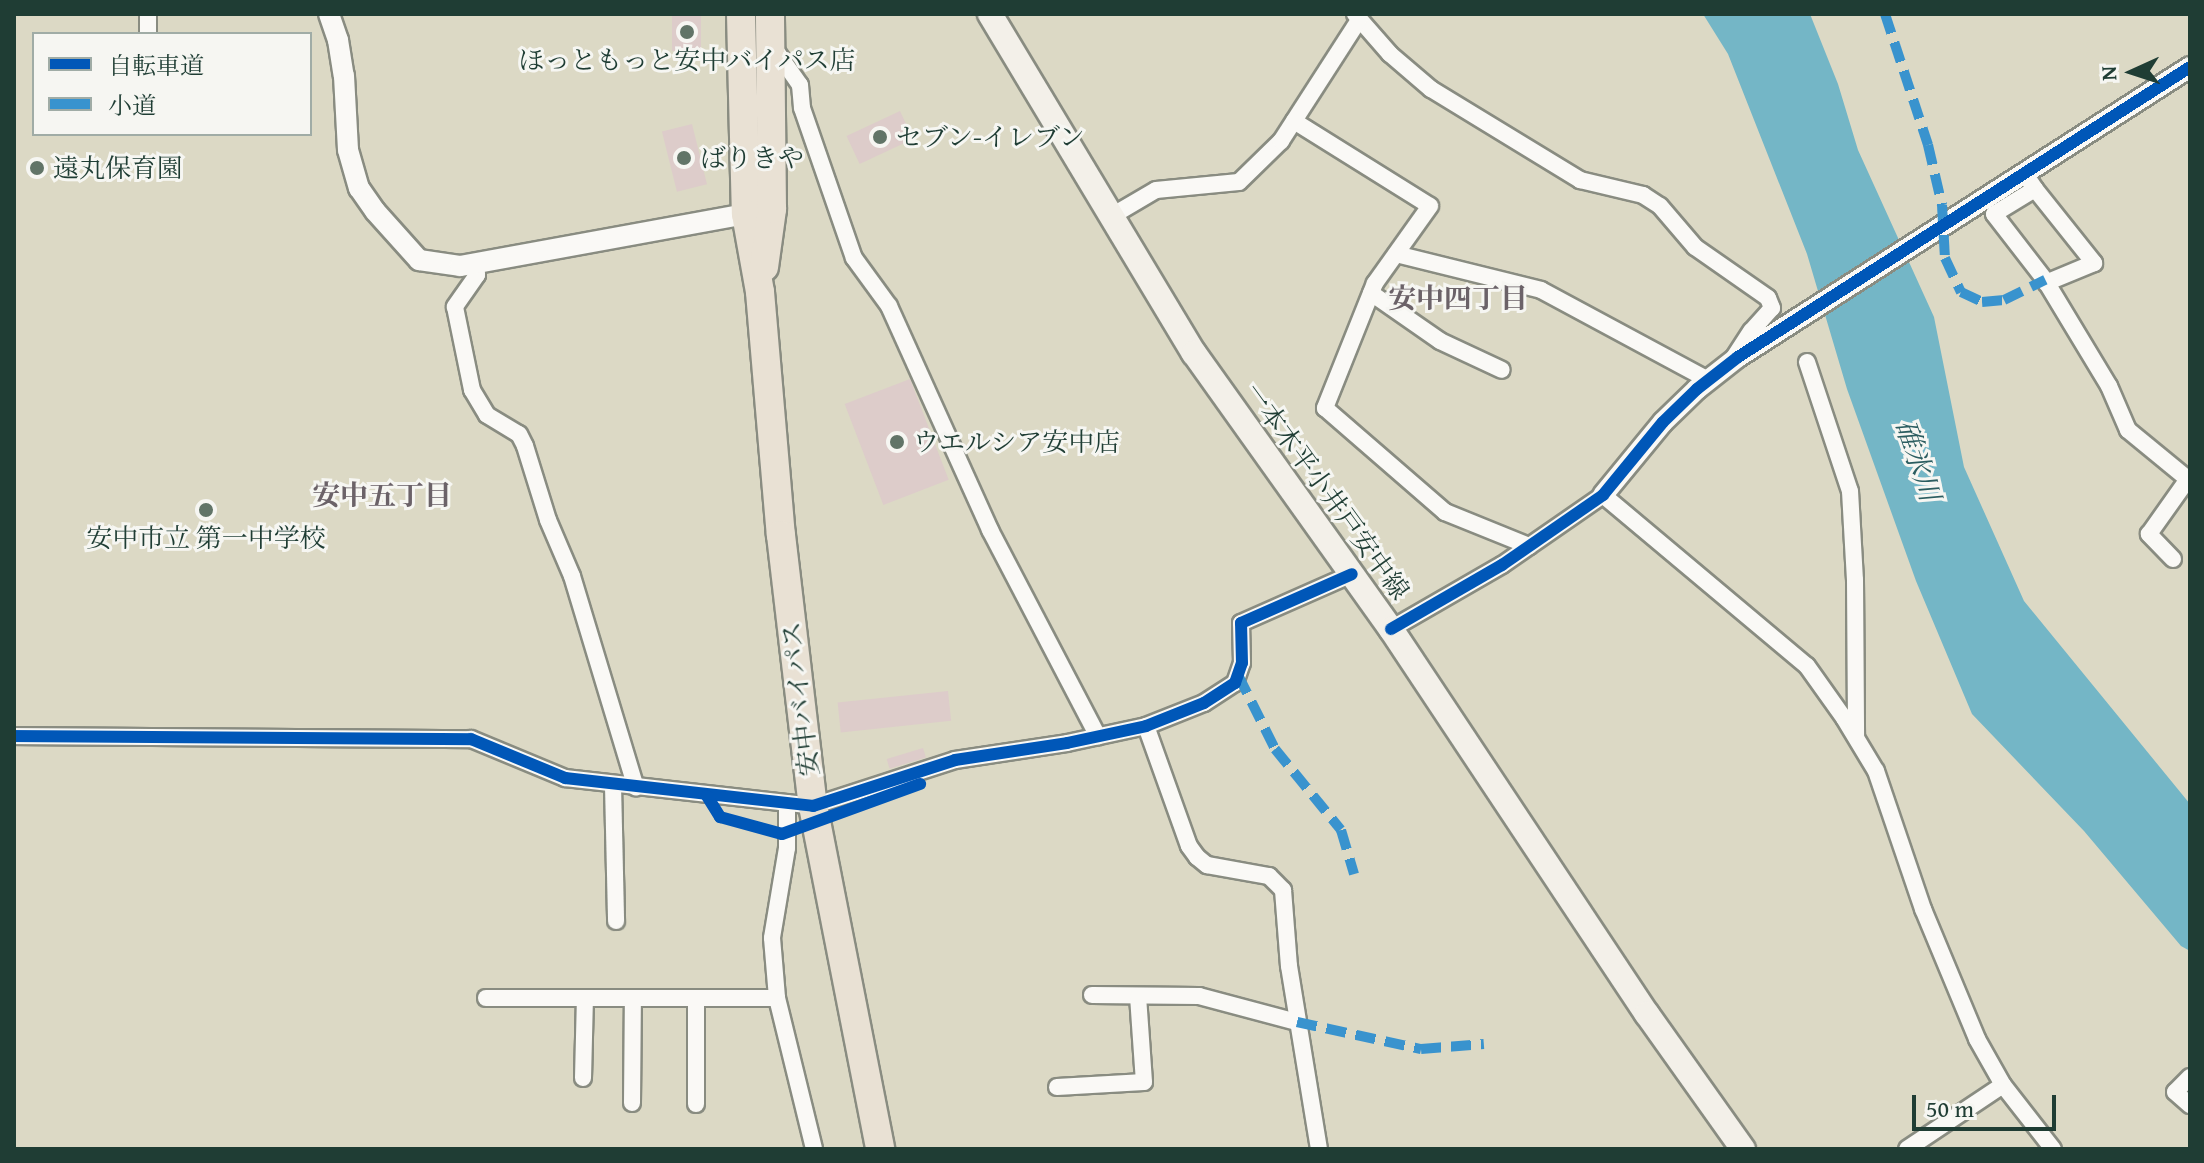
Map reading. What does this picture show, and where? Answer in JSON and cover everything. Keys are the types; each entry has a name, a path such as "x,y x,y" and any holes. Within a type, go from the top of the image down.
{"highway":[{"name":"安中バイパス","path":"741,14 759,212"},
{"name":"安中バイパス","path":"770,14 759,212 760,292 800,805 880,1149"}],"main road":[{"name":"一本木平小井戸安中線","path":"990,14 1194,353 1391,629 1647,1014 1743,1149"}],"street":[{"path":"329,14 338,40 344,76 348,150 359,188 419,260 460,266 759,212"},
{"path":"1110,217 1156,190 1239,182 1281,141 1357,17 1390,54 1431,89 1580,180 1643,195 1660,206 1695,247 1768,298 1772,308 1751,331 1731,362"},
{"path":"770,43 800,85 802,108 854,258 889,306 990,530 1098,737"},
{"path":"2173,559 2149,534 2189,480 2128,430 2109,386 2046,283 1994,214 2030,182 2190,67"},
{"path":"1294,121 1430,206 1371,293 1325,408 1445,512 1529,546"},
{"path":"1391,629 1529,546 1603,495 1663,422 1731,362 1963,216 2030,182"},
{"path":"2030,182 2094,263 2046,283"},
{"path":"1396,254 1541,290 1708,380"},
{"path":"476,263 477,275 455,307 472,390 487,415 519,434 525,446 548,520 572,576 636,788"},
{"path":"1371,293 1440,341 1502,370"},
{"path":"1807,362 1850,491 1855,580 1856,736"},
{"path":"1603,495 1807,666 1856,736 1876,771 1923,909 1977,1039 2003,1085 2053,1149"},
{"path":"14,736 471,739 565,778 800,805 955,760 1098,737 1146,726 1204,703 1235,683 1242,663 1241,623 1352,574"},
{"path":"1146,726 1189,846 1197,857 1207,865 1269,876 1283,890 1297,1022 1319,1149"},
{"path":"613,785 616,921"},
{"path":"800,805 787,848 772,938 777,998 814,1149"},
{"path":"1092,995 1199,996 1297,1022"},
{"path":"1057,1087 1144,1082 1138,996"},
{"path":"486,998 777,998"},
{"path":"583,1078 585,998"},
{"path":"632,1103 633,998"},
{"path":"696,998 696,1104"},
{"path":"2190,1077 2175,1092 2190,1105"},
{"path":"1912,1148 2003,1085"}],"water":[{"name":"碓氷川","path":"1703,14 1810,14 1838,84 1858,150 1934,317 1964,467 2024,601 2190,804 2190,951 2181,946 2084,831 1972,714 1916,581 1847,389 1807,254 1728,54"}],"building":[{"name":"ほっともっと安中バイパス店","path":"672,14 701,14 701,51 672,51"},
{"name":"セブン-イレブン","path":"900,111 913,139 860,164 847,136"},
{"name":"ばりきや","path":"692,124 707,184 677,192 662,131"},
{"name":"ウエルシア安中店","path":"910,379 949,480 883,505 845,404"},
{"path":"948,691 951,721 841,732 838,703"},
{"path":"923,748 926,758 890,769 887,759"}],"marked path":[{"path":"1885,14 1928,145 1942,205 1945,258 1961,292 1982,302 2004,300 2045,280"},
{"path":"1238,675 1275,749 1341,830 1354,874"},
{"path":"1297,1022 1421,1049 1484,1044"}],"cycle path":[{"path":"1391,629 1502,565 1603,495 1663,422 1697,389 1738,357 2190,67"},
{"path":"14,736 471,739 565,778 813,806 955,760 1067,743 1146,726 1204,703 1235,683 1242,663 1241,623 1352,574"},
{"path":"707,796 720,817 782,834 920,784"}],"place":[{"name":"ほっともっと安中バイパス店","path":"687,32"},
{"name":"セブン-イレブン","path":"880,137"},
{"name":"ばりきや","path":"684,158"},
{"name":"遠丸保育園","path":"37,168"},
{"name":"ウエルシア安中店","path":"897,442"},
{"name":"安中市立 第一中学校","path":"206,510"}],"district":[{"name":"安中四丁目","path":"1458,298"},
{"name":"安中五丁目","path":"382,495"}]}
